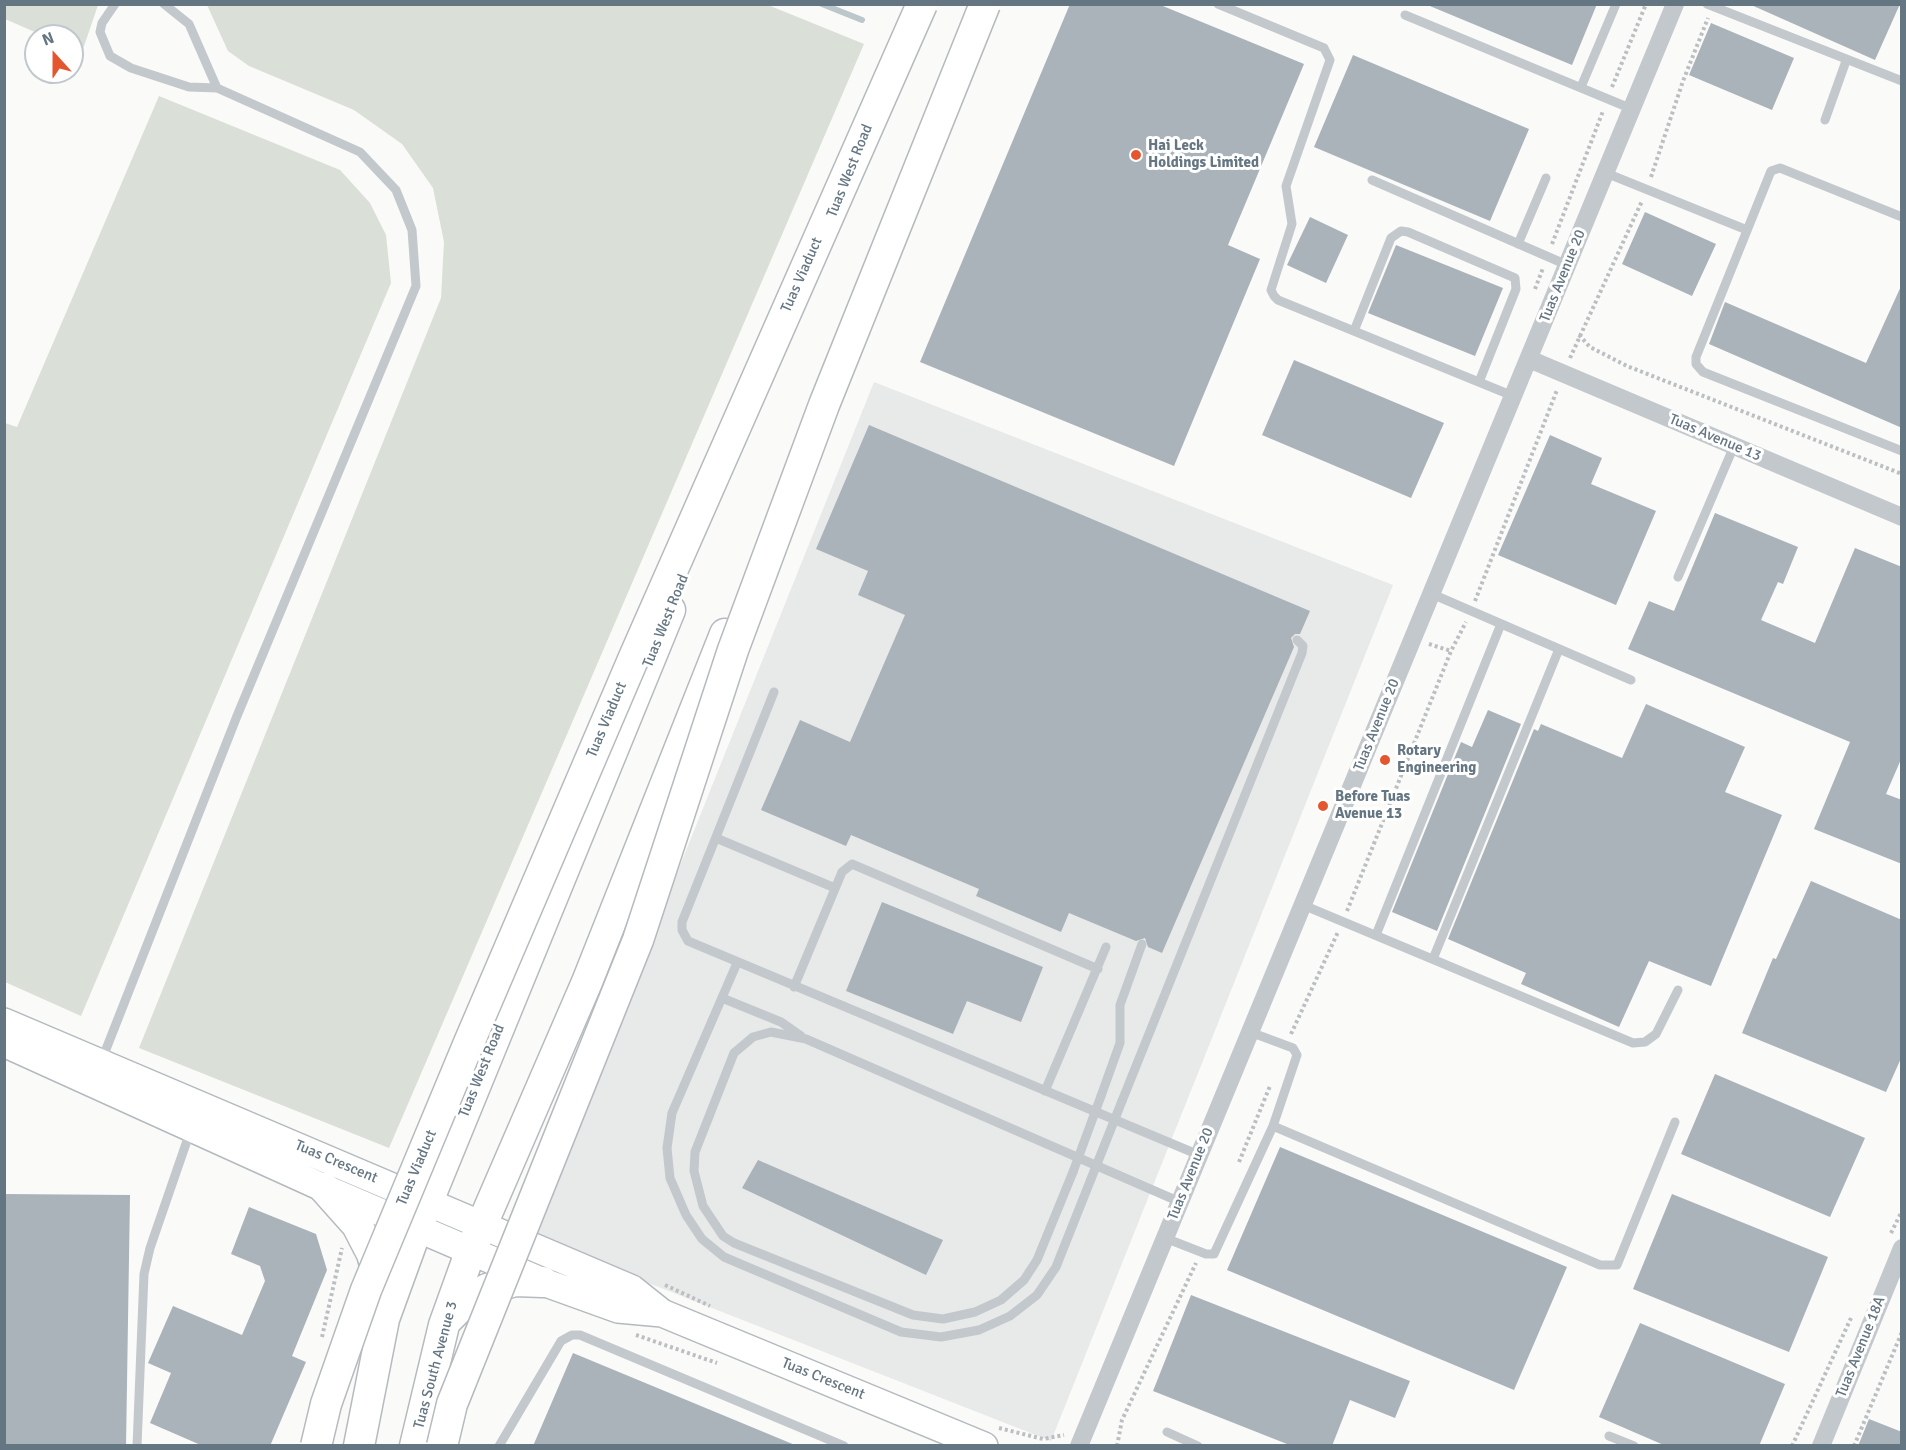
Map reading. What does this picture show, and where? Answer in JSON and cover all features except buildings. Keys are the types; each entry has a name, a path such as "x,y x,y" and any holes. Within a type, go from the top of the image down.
{"main road":[{"name":"Tuas West Road","path":"360,1446 384,1319 422,1215 920,4"},
{"name":"Tuas Viaduct","path":"316,1446 326,1404 366,1290 459,1066 635,655 920,4"},
{"path":"476,1238 591,971 975,4"},
{"path":"441,1446 456,1393 638,940 733,650 804,461 985,4"},
{"path":"324,1188 348,1211 365,1239 379,1278 384,1319"},
{"name":"Tuas South Avenue 3","path":"416,1446 444,1325 476,1238"},
{"path":"444,1325 463,1304 487,1288 515,1281 543,1281"}],"street":[{"name":"Tuas Avenue 20","path":"1079,1446 1675,4"},
{"name":"Tuas Avenue 13","path":"1529,358 1902,517"},
{"name":"Tuas Crescent","path":"4,1022 100,1063 324,1188 422,1215"},
{"name":"Tuas Crescent","path":"4,1043 197,1116 476,1238 632,1289 662,1313 984,1446"},
{"name":"Tuas Crescent","path":"476,1238 543,1281 618,1309 662,1313"},
{"name":"Tuas Avenue 18A","path":"1821,1446 1894,1245"}],"lane":[{"path":"100,1063 237,716 416,286 412,230 396,190 360,152 217,88 189,87 131,68 110,56 100,32 102,23 115,4"},
{"path":"164,4 189,24 217,88"},
{"path":"1218,4 1324,48 1328,54 1329,68 1286,186 1292,224 1271,290 1278,300 1513,396"},
{"path":"1581,87 1616,4"},
{"path":"1709,5 1846,61 1901,78"},
{"path":"1405,15 1632,109"},
{"path":"1825,120 1846,61"},
{"path":"1902,218 1780,168 1771,171 1696,357 1699,369 1902,451"},
{"path":"1606,173 1747,230"},
{"path":"1518,244 1546,178"},
{"path":"1372,180 1567,266"},
{"path":"1354,331 1391,238 1401,231 1418,236 1515,278 1516,289 1479,382"},
{"path":"1678,577 1734,446"},
{"path":"1432,594 1631,680"},
{"path":"1376,935 1501,624"},
{"path":"737,963 672,1113 667,1148 670,1178 681,1207 702,1239 724,1257 901,1332 941,1337 979,1330 1010,1316 1037,1295 1056,1267 1302,653 1303,646 1297,640"},
{"path":"1433,959 1559,649"},
{"path":"774,692 682,922 682,930 688,941 1199,1155"},
{"path":"716,838 835,888"},
{"path":"794,987 842,872 852,864 1098,969"},
{"path":"1303,905 1634,1043 1645,1042 1656,1034 1678,990"},
{"path":"806,1039 771,1032 753,1037 734,1053 695,1152 694,1171 703,1206 723,1236 734,1243 913,1315 943,1319 975,1312 1001,1300 1023,1280 1041,1251 1073,1172 1120,1043 1120,1005 1142,944"},
{"path":"1045,1091 1106,947"},
{"path":"722,998 781,1022 806,1039 1180,1202"},
{"path":"1165,1238 1201,1252 1214,1254 1218,1250 1273,1126 1297,1055 1293,1048 1250,1032"},
{"path":"137,1446 144,1274 150,1248 197,1116"},
{"path":"1273,1126 1600,1265 1610,1267 1617,1265 1675,1122"},
{"path":"499,1446 561,1341 572,1335 580,1335 844,1446"},
{"path":"1167,1432 1198,1446"},
{"path":"1609,1436 1634,1446"}],"path":[{"path":"1608,98 1646,4"},
{"path":"1235,1173 1286,1046 1343,922 1451,651 1472,611 1563,373 1647,190 1709,5"},
{"path":"1579,335 1590,347 1626,366 1902,474"},
{"path":"1894,1245 1902,1211"},
{"path":"1117,1446 1122,1419 1201,1252"},
{"path":"1792,1446 1857,1307"},
{"path":"627,1332 719,1363"},
{"path":"1854,1446 1902,1332"}],"shaded area":[{"path":"5,4 98,5 84,46 84,24 24,24 24,27 5,19"},
{"path":"207,5 768,5 864,44 389,1148 139,1048 441,298 444,242 433,188 402,144 354,110 249,66 228,51"},
{"path":"159,96 340,170 370,203 386,235 391,283 81,1016 5,982 5,423 17,427"},
{"path":"874,382 1393,585 1051,1441 531,1237"}],"waterway":[{"path":"822,4 862,20"}],"place":[{"name":"Hai Leck Holdings Limited","path":"1136,155"},
{"name":"Rotary Engineering","path":"1385,760"},
{"name":"Before Tuas Avenue 13","path":"1323,806"}]}
